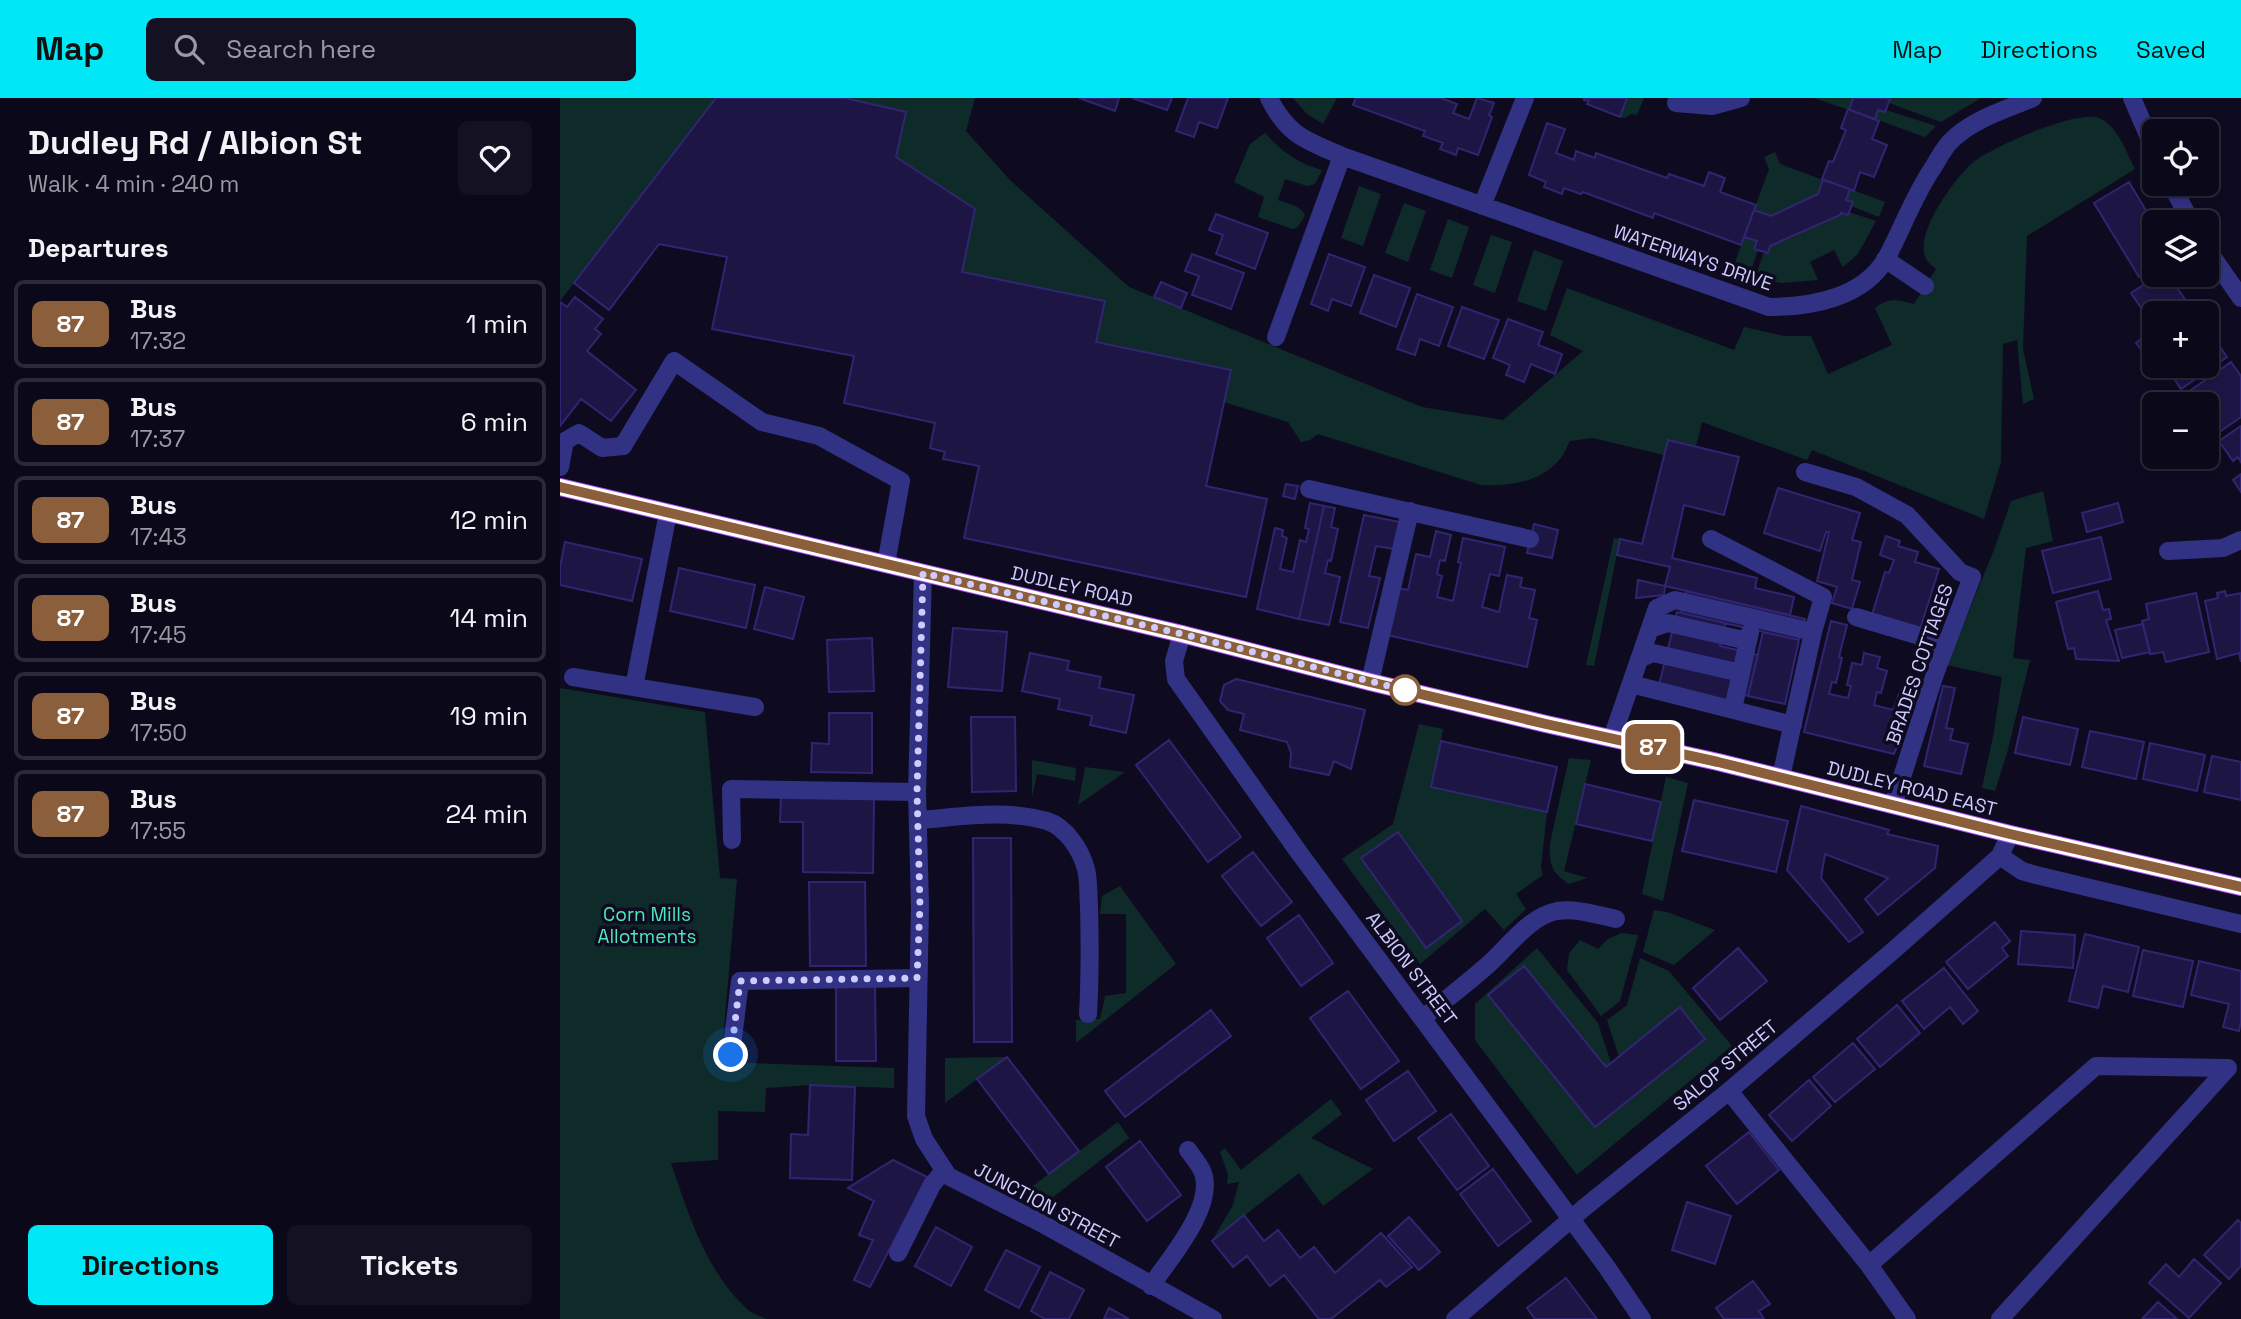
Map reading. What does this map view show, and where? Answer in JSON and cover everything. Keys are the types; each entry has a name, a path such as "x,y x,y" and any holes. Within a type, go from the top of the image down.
{"main road":[{"name":"DUDLEY ROAD","path":"560,487 1182,634 1572,730"},
{"name":"DUDLEY ROAD EAST","path":"1572,730 2241,887"}],"street":[{"name":"WATERWAYS DRIVE","path":"1269,98 1277,113 1298,137 1342,156 1769,307 1795,307 1821,302 1845,294 1866,281 1885,259 1919,187 1949,143 1974,123 2033,98"},
{"path":"1482,206 1525,98"},
{"path":"1676,103 1712,106 1741,98"},
{"path":"2132,98 2142,121"},
{"path":"1276,337 1342,156"},
{"path":"1885,259 1925,286"},
{"path":"2219,267 2241,299"},
{"path":"560,467 565,442 579,433 602,447 623,446 674,361 762,422 819,436 901,481 886,564"},
{"name":"BRADES COTTAGES","path":"1805,472 1856,487 1907,515 1960,572 1972,577 1893,805"},
{"path":"1309,489 1530,539"},
{"path":"1370,682 1409,511"},
{"path":"634,687 668,513"},
{"path":"1712,539 1824,597 1813,632 1781,777"},
{"path":"2168,551 2223,548 2241,540"},
{"name":"JUNCTION STREET","path":"923,573 917,792 920,905 916,1116 924,1139 947,1176 1041,1223 1213,1319"},
{"path":"1612,738 1657,608 1675,600 1813,632"},
{"path":"1733,709 1753,618"},
{"path":"1856,618 1946,646"},
{"path":"1650,629 1668,623 1748,641"},
{"name":"ALBION STREET","path":"1182,634 1174,661 1176,679 1300,855 1572,1219 1642,1319"},
{"path":"1639,659 1653,653 1741,673"},
{"path":"573,677 755,707"},
{"path":"1631,684 1793,724"},
{"path":"732,840 731,789 917,792"},
{"path":"919,820 993,815 1028,817 1049,822 1064,831 1079,850 1087,870 1088,1014"},
{"name":"SALOP STREET","path":"1455,1319 1895,949 2000,856 2010,834"},
{"path":"2000,856 2022,871 2036,875 2241,924"},
{"path":"1423,1018 1488,965 1529,925 1543,916 1556,911 1575,910 1616,919"},
{"path":"731,1055 740,981 917,978"},
{"path":"1869,1265 2096,1066 2228,1068 2000,1319"},
{"path":"1729,1091 1869,1265 1908,1319"},
{"path":"1151,1286 1191,1226 1203,1202 1203,1173 1188,1150"},
{"path":"898,1253 932,1185 944,1170"}],"green space":[{"path":"560,98 716,98 560,301"},
{"path":"845,98 975,98 966,131 1010,180 1129,287 1422,407 1503,420 1583,351 1550,335 1567,288 1734,350 1744,327 1784,336 1811,336 1828,374 1892,345 1875,308 1894,300 1914,304 1936,269 1927,260 1924,252 1924,242 1932,218 1956,181 1981,157 2054,124 2088,117 2099,118 2111,127 2121,140 2135,169 2027,236 2023,349 2034,399 2023,404 2017,340 2003,344 2001,462 1984,519 1812,450 1807,460 1702,422 1696,446 1668,440 1664,455 1593,438 1570,441 1561,458 1543,474 1523,482 1502,485 1481,485 1318,434 1301,442 1288,422 1224,402 1230,370 1096,342 1105,301 962,272 975,209 896,157 905,112"},
{"path":"1293,98 1337,98 1323,124 1306,113"},
{"path":"1627,98 1644,98 1637,115 1620,117"},
{"path":"1814,98 1853,98 1849,110"},
{"path":"1886,98 1981,98 1941,122 1889,103 1890,99"},
{"path":"1878,110 1886,110 1936,126 1925,137 1875,119"},
{"path":"1265,133 1291,156 1322,170 1315,184 1307,186 1285,179 1278,200 1294,205 1303,212 1305,216 1297,228 1292,229 1258,217 1264,197 1234,182 1250,144"},
{"path":"1775,152 1780,164 1823,180 1818,194 1771,216 1754,210 1769,169 1764,157"},
{"path":"1359,186 1381,194 1363,246 1341,238"},
{"path":"1850,189 1885,202 1879,217 1851,206 1852,202 1846,200"},
{"path":"1404,203 1426,211 1408,262 1385,253"},
{"path":"1849,212 1876,221 1858,254 1843,267 1834,250 1810,262 1818,280 1781,283 1755,278 1764,252 1768,253 1770,246 1841,213 1848,215"},
{"path":"1448,219 1469,227 1452,278 1430,270"},
{"path":"1491,235 1512,242 1495,293 1473,285"},
{"path":"1744,237 1757,241 1758,250 1749,276 1732,271"},
{"path":"1534,250 1563,261 1546,311 1517,301"},
{"path":"2043,491 2053,541 2026,548 2013,658 2030,660 1995,791 1982,788 2002,677 1947,665 2011,501"},
{"path":"1614,538 1620,539 1594,666 1586,665"},
{"name":"Corn Mills Allotments","path":"560,688 705,712 720,878 737,879 721,1062 894,1068 894,1088 810,1085 766,1088 765,1112 718,1111 718,1160 671,1163 700,1241 720,1277 747,1309 767,1319 560,1319"},
{"path":"1419,724 1443,729 1441,741 1547,812 1541,867 1543,875 1516,894 1526,909 1504,930 1485,909 1420,964 1342,859 1393,824"},
{"path":"1569,758 1591,760 1564,871 1587,878 1569,884 1555,871 1551,862 1550,843"},
{"path":"1032,760 1076,768 1075,781 1037,774 1032,797"},
{"path":"1085,767 1125,772 1078,805"},
{"path":"1666,777 1688,783 1663,901 1642,894"},
{"path":"1120,886 1176,964 1076,1043 1076,1020 1100,1019 1105,996 1126,993 1126,914 1100,914 1102,896"},
{"path":"1654,910 1667,912 1715,930 1674,965 1643,952"},
{"path":"1621,933 1638,935 1620,1001 1601,1016 1567,970 1569,953 1580,940 1598,949 1608,939"},
{"path":"1537,948 1598,1023 1611,1063 1606,1067 1524,966 1488,996 1595,1127 1705,1039 1680,1007 1619,1057 1607,1020 1627,1005 1640,958 1669,971 1732,1046 1577,1175 1475,1040 1475,1004"},
{"path":"1007,1057 945,1103 945,1058"},
{"path":"1331,1099 1342,1114 1311,1138 1373,1169 1323,1206 1299,1173 1212,1241 1233,1205 1239,1182 1227,1184 1228,1174 1220,1152 1225,1148 1241,1170"},
{"path":"1118,1122 1129,1138 1052,1198 1030,1188"}],"building":[{"path":"716,98 845,98 906,112 896,157 975,209 962,272 1105,301 1096,342 1231,370 1206,486 1267,499 1246,597 964,538 979,466 943,459 945,452 930,448 935,423 844,403 854,356 712,329 727,257 659,244 609,310 574,283"},
{"path":"1079,98 1119,98 1115,111"},
{"path":"1132,98 1172,98 1167,110"},
{"path":"1188,98 1228,98 1217,128 1199,122 1194,137 1176,131"},
{"path":"1356,98 1441,98 1457,104 1453,113 1469,119 1477,98 1494,103 1489,115 1492,117 1478,155 1458,148 1456,155 1440,149 1443,143 1423,136 1425,131 1353,105"},
{"path":"1584,98 1627,98 1620,117 1587,104 1589,101"},
{"path":"1853,98 1890,99 1885,112 1878,110 1875,119 1849,110"},
{"path":"1848,109 1879,121 1872,139 1887,145 1874,177 1860,172 1854,191 1822,179 1829,161 1833,162 1846,130 1841,128"},
{"path":"1547,123 1565,129 1556,153 1574,160 1576,151 1595,158 1596,153 1667,178 1669,174 1704,186 1709,172 1725,178 1720,192 1756,205 1741,245 1654,213 1653,218 1583,192 1581,194 1564,188 1562,194 1544,187 1546,182 1529,175"},
{"path":"1823,180 1850,189 1846,200 1853,202 1848,215 1841,213 1770,246 1768,253 1754,249 1757,241 1744,237 1754,210 1771,216 1818,194"},
{"path":"2129,182 2146,210 2142,210 2142,275 2139,277 2094,203"},
{"path":"1216,214 1268,233 1255,269 1216,254 1223,235 1209,230"},
{"path":"1192,254 1244,273 1231,309 1192,295 1199,276 1185,271"},
{"path":"1329,254 1365,267 1351,306 1332,299 1328,311 1311,304"},
{"path":"1374,275 1410,288 1396,327 1360,313"},
{"path":"1161,282 1187,293 1181,308 1154,297"},
{"path":"2142,286 2176,287 2186,301 2142,301 2142,309 2131,293"},
{"path":"1417,294 1453,307 1439,346 1420,339 1415,355 1397,349"},
{"path":"575,297 603,319 595,329 601,334 587,351 636,390 611,421 581,399 560,426 560,302 567,307"},
{"path":"1462,307 1499,320 1484,359 1448,346"},
{"path":"1508,319 1543,332 1538,345 1562,354 1555,374 1531,364 1524,382 1506,375 1510,365 1493,358"},
{"path":"2142,338 2142,347 2136,343"},
{"path":"2219,345 2227,357 2219,363"},
{"path":"2231,362 2241,376 2241,417 2219,432 2219,392 2188,392 2208,378 2219,378 2219,370"},
{"path":"2174,378 2197,378 2181,389"},
{"path":"2241,426 2241,462 2238,457 2233,461 2219,441"},
{"path":"1668,440 1739,457 1724,515 1684,505 1672,558 1757,578 1755,588 1794,597 1790,615 1665,586 1670,567 1617,555 1620,539 1642,544"},
{"path":"2241,474 2241,492 2233,480"},
{"path":"1286,484 1298,486 1295,499 1283,496"},
{"path":"1778,488 1860,513 1852,540 1861,542 1852,580 1860,582 1852,609 1832,603 1837,587 1817,581 1829,532 1826,532 1820,551 1764,533"},
{"path":"1310,503 1324,506 1299,619 1257,609 1275,528 1283,530 1282,536 1287,538 1280,569 1293,572 1300,540 1306,542 1309,529 1305,528"},
{"path":"2118,503 2123,522 2087,532 2082,513"},
{"path":"1324,506 1335,508 1331,527 1338,529 1331,561 1328,560 1325,573 1340,577 1329,625 1299,619"},
{"path":"1364,515 1400,522 1394,549 1376,546 1369,576 1380,578 1368,628 1340,622"},
{"path":"1534,524 1558,530 1552,558 1527,553"},
{"path":"1436,531 1451,535 1445,561 1440,560 1437,574 1442,576 1437,597 1453,601 1463,538 1505,547 1499,576 1490,574 1482,607 1499,612 1507,575 1522,578 1520,587 1535,590 1529,618 1537,620 1527,667 1387,635 1397,588 1408,590 1416,554 1430,557"},
{"path":"1886,536 1900,541 1898,546 1918,552 1915,562 1939,569 1920,629 1872,615 1885,572 1889,573 1894,560 1880,555"},
{"path":"2101,537 2111,579 2053,593 2042,551"},
{"path":"565,542 642,559 632,601 560,585"},
{"path":"679,568 755,585 746,628 670,611"},
{"path":"1638,580 1665,586 1664,595 1636,598"},
{"path":"765,587 804,597 793,639 754,629"},
{"path":"1686,591 1805,619 1799,640 1681,613"},
{"path":"2098,591 2103,610 2109,609 2111,619 2106,620 2119,661 2076,659 2074,648 2068,649 2056,602"},
{"path":"2225,591 2226,596 2241,593 2241,662 2239,653 2217,659 2205,601 2218,598 2217,593"},
{"path":"2196,593 2209,652 2166,662 2163,652 2150,654 2142,621 2149,619 2146,604"},
{"path":"1677,612 1725,623 1720,646 1758,655 1748,696 1735,692 1730,714 1656,697"},
{"path":"1831,621 1847,625 1836,683 1832,682 1829,694 1848,698 1851,686 1847,685 1852,663 1862,665 1864,653 1880,657 1877,668 1887,671 1881,693 1877,692 1874,705 1893,710 1906,676 1923,680 1894,754 1804,732"},
{"path":"2143,624 2150,652 2122,658 2115,630"},
{"path":"953,628 1007,632 1002,691 948,687"},
{"path":"1763,632 1799,640 1785,704 1748,696"},
{"path":"872,638 874,691 829,692 827,640"},
{"path":"1030,653 1069,661 1067,670 1101,677 1099,688 1134,695 1126,733 1090,725 1092,716 1058,709 1060,699 1022,691"},
{"path":"1236,679 1365,710 1351,769 1334,761 1329,775 1290,767 1291,753 1287,742 1240,730 1244,714 1228,710 1220,701 1224,685"},
{"path":"1943,686 1955,688 1946,728 1953,729 1950,740 1968,744 1961,774 1924,766"},
{"path":"829,713 872,713 872,773 811,772 812,743 829,744"},
{"path":"971,717 1015,717 1016,791 972,792"},
{"path":"2023,717 2078,729 2070,765 2015,753"},
{"path":"2090,731 2144,742 2136,779 2082,767"},
{"path":"1169,740 1241,837 1208,862 1136,765"},
{"path":"1441,741 1557,767 1547,812 1431,787"},
{"path":"2150,743 2205,755 2197,791 2143,779"},
{"path":"2212,756 2241,762 2241,800 2204,792"},
{"path":"1585,784 1661,802 1652,841 1576,824"},
{"path":"781,797 874,799 873,873 803,872 803,822 780,822"},
{"path":"1694,800 1788,821 1776,872 1682,851"},
{"path":"1801,806 1889,830 1887,834 1938,846 1935,868 1878,915 1865,899 1888,878 1825,854 1821,878 1863,932 1849,942 1787,870"},
{"path":"1398,832 1462,921 1426,948 1361,858"},
{"path":"973,838 1011,838 1012,1042 974,1042"},
{"path":"1253,852 1292,902 1261,926 1222,876"},
{"path":"809,882 865,882 866,966 810,966"},
{"path":"1299,915 1333,963 1301,986 1267,938"},
{"path":"1995,922 2010,941 2002,948 2008,956 1968,989 1946,962"},
{"path":"2021,931 2075,935 2073,968 2018,964"},
{"path":"2085,934 2139,947 2128,992 2103,986 2098,1008 2069,1001"},
{"path":"1738,948 1767,981 1720,1020 1693,988"},
{"path":"2143,950 2193,961 2183,1007 2133,996"},
{"path":"2199,961 2241,971 2239,1031 2223,1027 2229,1004 2191,995"},
{"path":"1524,966 1606,1067 1680,1007 1705,1039 1595,1127 1488,995"},
{"path":"1944,968 1978,1011 1963,1024 1950,1007 1924,1029 1902,1001"},
{"path":"875,985 876,1061 836,1061 836,986"},
{"path":"1348,991 1399,1061 1361,1089 1310,1018"},
{"path":"1897,1005 1920,1033 1880,1067 1857,1039"},
{"path":"1211,1010 1231,1036 1125,1117 1105,1091"},
{"path":"1853,1043 1875,1069 1835,1102 1813,1077"},
{"path":"1007,1057 1079,1151 1049,1174 977,1079"},
{"path":"1408,1071 1436,1111 1394,1141 1366,1100"},
{"path":"1809,1080 1831,1106 1792,1141 1769,1115"},
{"path":"810,1085 855,1087 852,1180 790,1178 791,1134 808,1135"},
{"path":"1451,1114 1489,1166 1457,1190 1418,1138"},
{"path":"1749,1132 1779,1170 1737,1204 1706,1166"},
{"path":"1140,1141 1181,1195 1147,1221 1106,1167"},
{"path":"893,1160 927,1177 870,1287 854,1280 873,1240 859,1235 874,1201 848,1188"},
{"path":"1493,1169 1531,1221 1498,1246 1460,1194"},
{"path":"1687,1202 1731,1216 1715,1264 1672,1250"},
{"path":"1244,1215 1264,1241 1278,1230 1300,1258 1314,1247 1335,1273 1381,1233 1412,1267 1386,1287 1380,1280 1331,1319 1319,1319 1284,1275 1270,1286 1247,1256 1233,1267 1212,1241"},
{"path":"1409,1217 1440,1252 1419,1270 1388,1236"},
{"path":"2238,1220 2241,1223 2241,1266 2229,1279 2204,1255"},
{"path":"936,1227 972,1247 951,1286 915,1266"},
{"path":"1006,1250 1040,1267 1019,1308 985,1290"},
{"path":"2194,1259 2221,1283 2189,1318 2149,1283 2166,1264 2179,1277"},
{"path":"1050,1272 1084,1290 1069,1319 1045,1319 1031,1311"},
{"path":"1566,1278 1597,1319 1535,1319 1527,1308"},
{"path":"1753,1281 1770,1304 1759,1311 1764,1319 1724,1319 1716,1308"},
{"path":"2158,1302 2177,1319 2142,1319"},
{"path":"1109,1308 1129,1319 1104,1319"}],"bus line":[{"name":"87","path":"560,487 1182,634 1546,724 1718,762 2010,834 2241,887"}],"route":[{"path":"731,1055 740,981 917,978 920,905 917,792 923,573 1405,690"}]}
